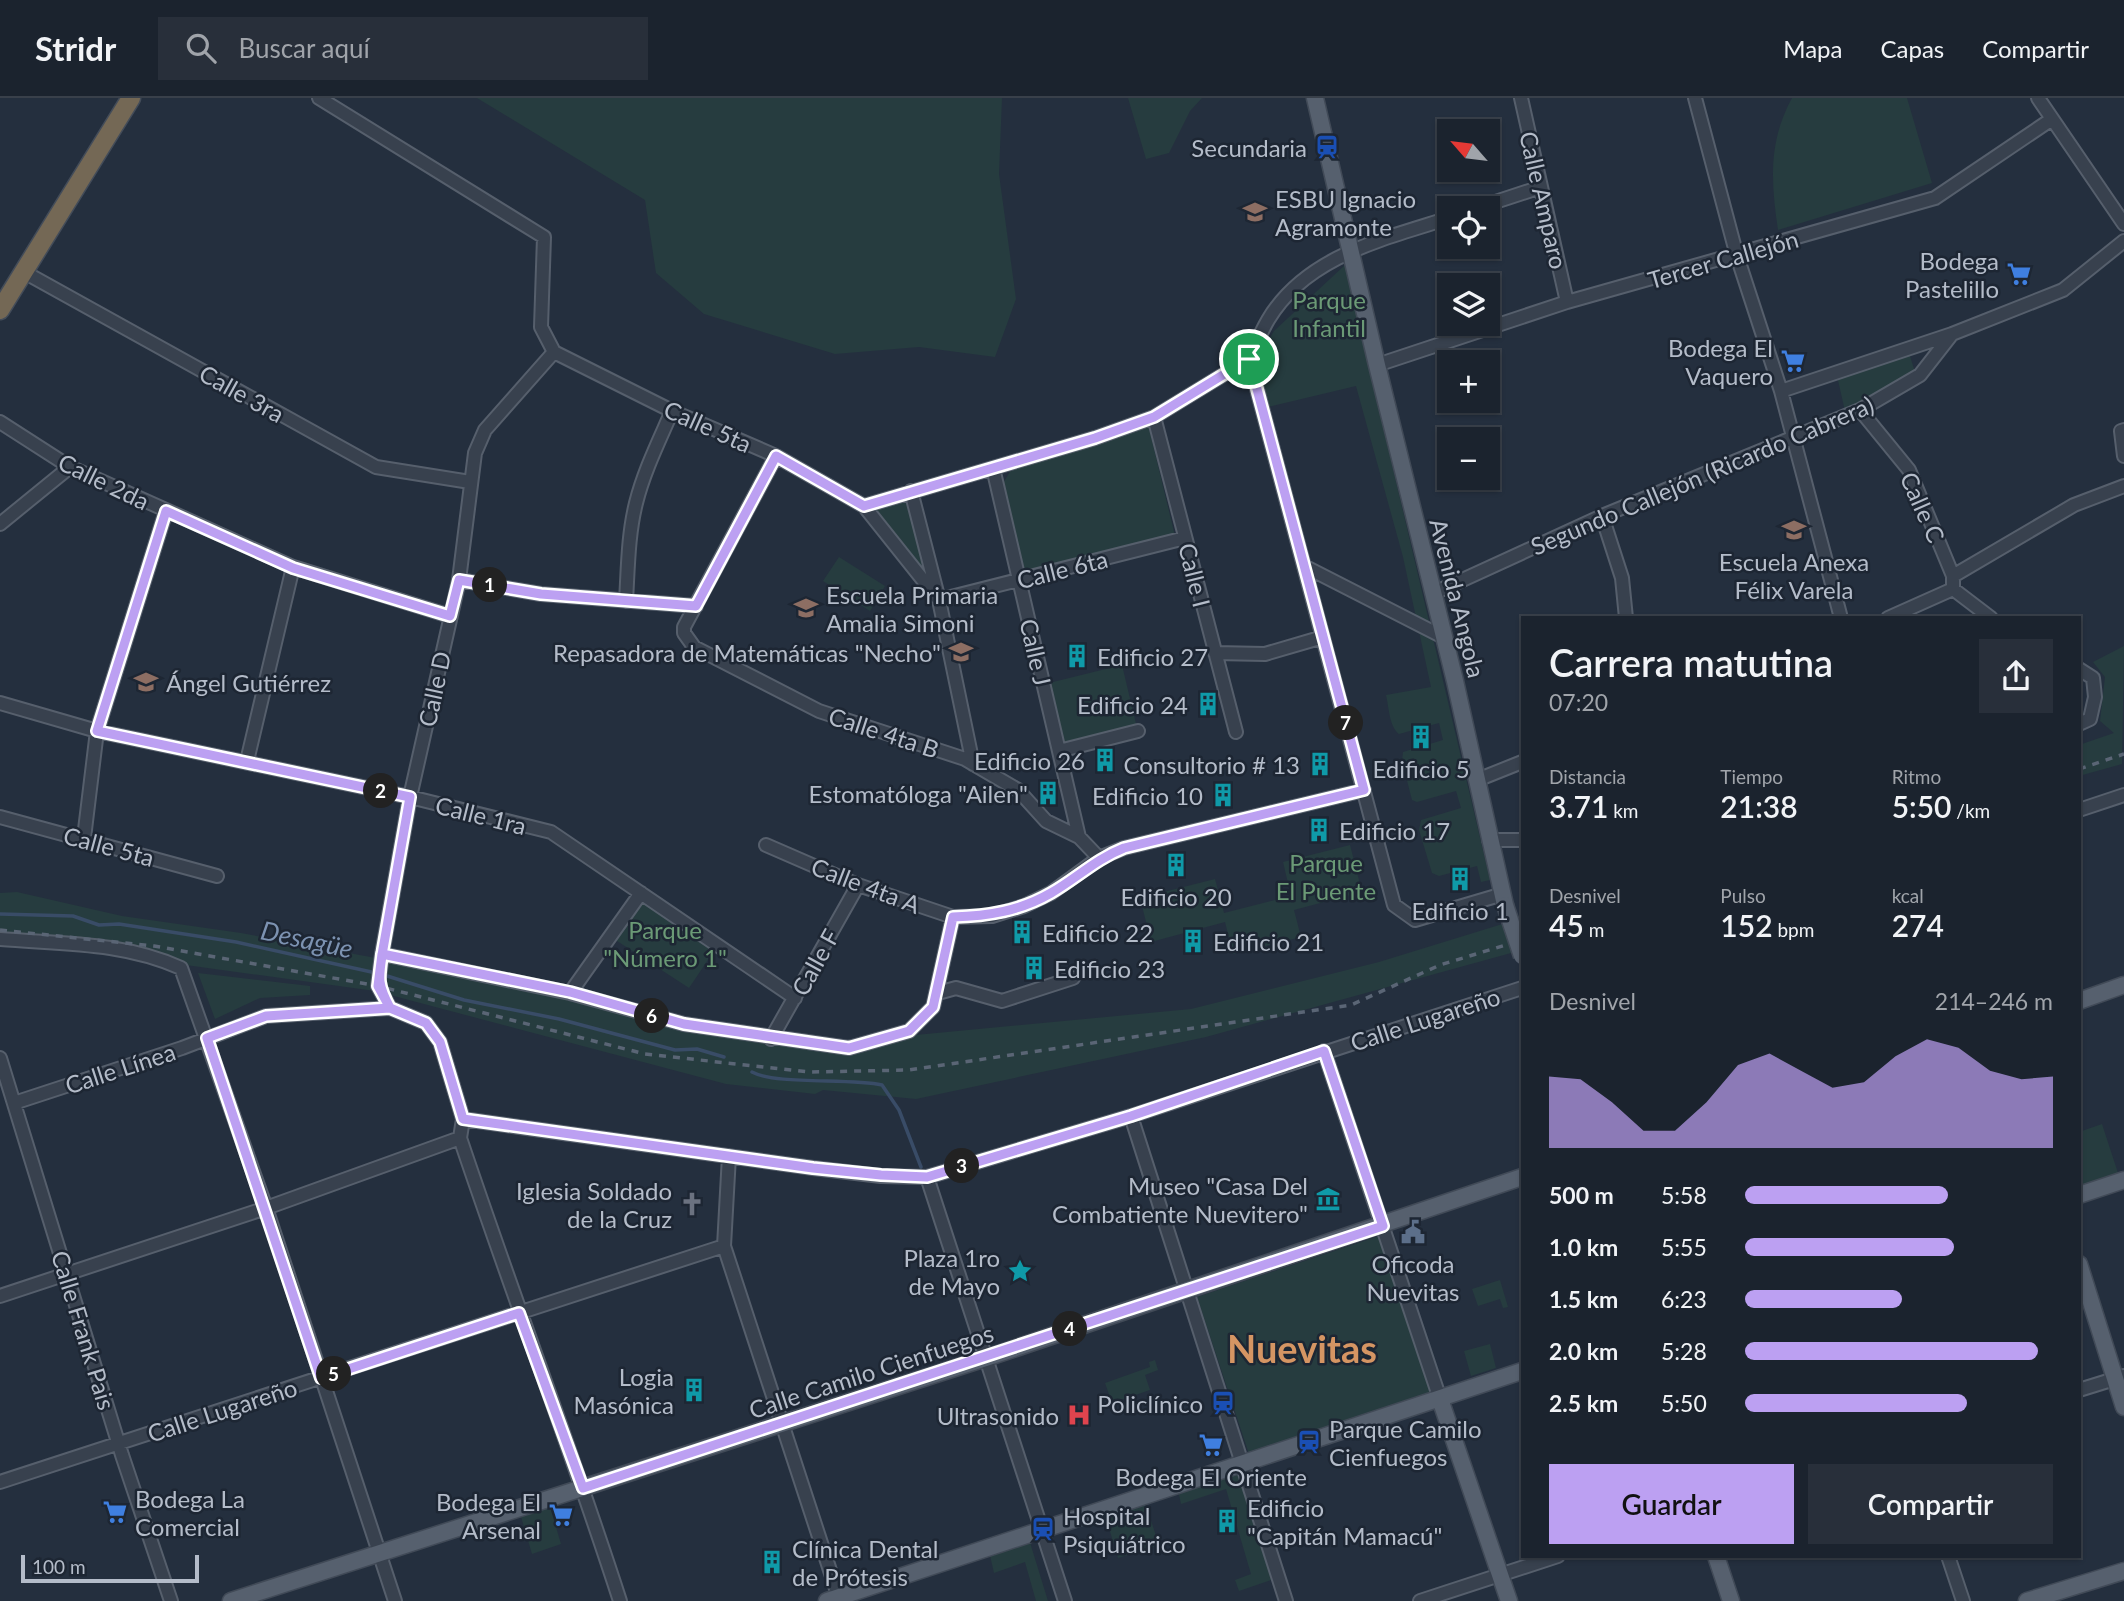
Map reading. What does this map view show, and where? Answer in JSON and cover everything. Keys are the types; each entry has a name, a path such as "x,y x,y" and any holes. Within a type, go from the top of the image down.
{"highway":[{"path":"0,310 131,98"}],"main road":[{"name":"Avenida Angola","path":"1315,98 1377,365 1445,638 1489,840 1521,953"},
{"path":"2081,1000 2124,985"},
{"name":"Calle Camilo Cienfuegos","path":"230,1601 782,1424 1383,1226 1521,1177"},
{"path":"2081,1194 2124,1180"},
{"path":"2081,1270 2119,1378 2124,1407"},
{"path":"835,1600 1521,1371"},
{"path":"1440,1399 1509,1601"},
{"path":"1717,1558 1731,1601"},
{"path":"2027,1601 2124,1571"}],"street":[{"path":"319,98 544,237 541,327 554,352"},
{"name":"Calle Amparo","path":"1521,98 1567,302"},
{"path":"1695,98 1737,256 1781,391 1840,616"},
{"path":"2038,98 2124,224"},
{"name":"Tercer Callejón","path":"1377,365 1567,302 1935,198 2052,119"},
{"path":"1500,200 1541,187"},
{"path":"939,600 864,506 1154,417 1249,359 1269,318 1304,278 1350,250 1437,222"},
{"path":"1781,391 1952,334 2063,290 2124,241"},
{"name":"Calle 3ra","path":"24,272 376,467 470,482"},
{"name":"Segundo Callejón (Ricardo Cabrera)","path":"1434,593 1602,516 1860,410 1920,375 1952,334"},
{"name":"Calle 5ta","path":"554,352 672,411 776,456 864,506"},
{"name":"Calle D","path":"390,1008 379,981 381,958 410,797 459,580 475,453 485,430 554,352"},
{"path":"1249,359 1394,905 1415,920 1504,900"},
{"name":"Calle C","path":"1860,410 1909,470 1953,582"},
{"path":"626,601 630,537 636,504 646,469 672,411"},
{"name":"Calle I","path":"1154,417 1236,732"},
{"name":"Calle 2da","path":"0,422 70,467 293,568 450,616"},
{"path":"2124,430 2121,431 2124,456"},
{"path":"459,580 541,594 696,606 776,456"},
{"path":"0,524 70,467"},
{"name":"Calle J","path":"993,468 1079,836"},
{"path":"1892,616 1953,582 2074,505 2124,486"},
{"path":"911,491 939,600 973,764"},
{"path":"84,838 97,731 166,511"},
{"path":"1602,516 1622,578 1626,616"},
{"name":"Calle 6ta","path":"939,600 1185,538"},
{"path":"1304,566 1445,638"},
{"path":"247,761 293,568"},
{"path":"1953,582 1989,616"},
{"name":"Calle 4ta B","path":"696,606 684,633 694,647 819,710 973,764 1018,790 1046,821 1079,836 1100,858"},
{"path":"1215,653 1265,654 1323,637"},
{"path":"2081,670 2093,678 2095,697 2090,719 2081,723"},
{"name":"Calle 1ra","path":"0,703 97,731 410,797 551,832 795,998"},
{"path":"1059,751 1138,731"},
{"path":"1477,780 1521,762"},
{"name":"Calle 4ta A","path":"766,845 858,885 953,917 992,916 1024,906 1051,893 1100,858 1124,848 1364,790"},
{"path":"2081,809 2124,795"},
{"name":"Calle 5ta","path":"0,817 217,876"},
{"path":"1489,840 1521,840"},
{"name":"Calle F","path":"771,1039 858,885"},
{"path":"570,992 642,893"},
{"path":"381,958 570,992 684,1024 771,1039 849,1048 909,1031 933,1007 953,917"},
{"path":"0,939 113,946 165,959 181,968 266,1208 395,1601"},
{"path":"938,993 956,988 1002,1000 1073,978"},
{"name":"Calle Lugareño","path":"463,1119 881,1175 927,1177 1131,1116 1521,988"},
{"path":"390,1008 426,1023 440,1042 463,1119 460,1138 620,1601"},
{"name":"Calle Línea","path":"13,1103 266,1016 390,1008"},
{"path":"1324,1051 1440,1399"},
{"name":"Calle Frank Pais","path":"0,1058 119,1444 171,1601"},
{"path":"1131,1116 1286,1601"},
{"path":"0,1296 266,1208 460,1138"},
{"path":"729,1156 724,1246 835,1600"},
{"path":"927,1177 1065,1601"},
{"name":"Calle Lugareño","path":"0,1482 724,1246"},
{"path":"2081,1389 2119,1378"},
{"path":"1420,1601 1552,1558"},
{"path":"1949,1558 1963,1601"}],"green space":[{"path":"477,98 1002,98 999,174 1016,299 995,357 919,347 835,354 704,314 656,273 645,200"},
{"path":"1128,98 1202,98 1190,111 1169,153 1146,159"},
{"path":"1792,98 1907,98 1932,183 1778,230 1773,162 1779,130"},
{"name":"Parque Infantil","path":"1345,265 1490,880 1481,882 1477,866 1439,876 1432,873 1419,830 1421,820 1461,808 1456,791 1417,802 1412,800 1402,761 1403,752 1443,740 1439,723 1399,734 1390,716 1386,695 1431,687 1403,557 1356,386 1268,407 1257,360 1274,331"},
{"path":"1909,353 1915,372 1845,411 1837,376"},
{"path":"1148,424 1175,536 1023,573 1002,485 1014,465"},
{"path":"911,491 939,600 864,506"},
{"path":"839,557 885,586 870,611 823,581"},
{"path":"2124,646 2122,764 2081,775 2081,744 2114,733 2100,721 2105,677 2093,662"},
{"path":"1122,665 1137,728 1064,746 1049,683"},
{"name":"Parque El Puente","path":"1350,845 1362,892 1294,910 1301,937 1233,954 1225,922 1151,942 1140,898 1215,879 1224,913 1291,896 1283,862"},
{"path":"17,892 122,916 241,933 571,994 677,1027 850,1051 905,1036 1191,1009 1379,962 1521,918 1521,950 1206,1037 916,1099 823,1090 815,1094 726,1084 375,991 186,965 165,956 119,944 0,935 0,893"},
{"name":"Parque \"Número 1\"","path":"643,898 716,948 689,988 614,939"},
{"path":"198,973 310,986 310,995 260,998 215,1019"},
{"path":"2102,1124 2118,1173 2081,1186 2081,1131"},
{"name":"Parque Camilo Cienfuegos","path":"1379,1236 1431,1393 1249,1454 1197,1297"},
{"path":"1500,1280 1508,1307 1503,1308 1500,1299 1478,1306 1472,1289"},
{"path":"1490,1344 1496,1368 1471,1376 1464,1351"},
{"path":"1155,1360 1158,1370 1145,1375 1150,1390 1112,1403 1105,1383 1150,1367 1149,1362"},
{"path":"1240,1471 1274,1579 1239,1591 1235,1580 1251,1574 1226,1489 1181,1504 1178,1490"},
{"path":"548,1500 561,1544 532,1554 519,1510"},
{"path":"1146,1505 1159,1545 1118,1558 1106,1518"},
{"path":"1028,1536 1048,1601 1036,1601 1025,1562 994,1573 989,1551"}],"waterway":[{"name":"Desagüe","path":"0,914 73,916 99,925 119,924 236,942 376,973"},
{"name":"Desagüe","path":"384,975 464,1000 559,1019 675,1050 697,1049 724,1057"},
{"name":"Desagüe","path":"752,1072 778,1079 882,1085 899,1110 921,1167"}],"railway":[{"path":"2081,768 2124,754"},
{"path":"0,930 154,946 378,986 645,1054 809,1072 909,1070 1351,1005 1440,965 1521,940"}],"place":[{"name":"Secundaria","path":"1327,147"},
{"name":"ESBU Ignacio Agramonte","path":"1255,212"},
{"name":"Bodega Pastelillo","path":"2019,274"},
{"name":"Bodega El Vaquero","path":"1793,361"},
{"name":"Escuela Anexa Félix Varela","path":"1794,530"},
{"name":"Escuela Primaria Amalia Simoni","path":"806,608"},
{"name":"Repasadora de Matemáticas \"Necho\"","path":"961,652"},
{"name":"Edificio 27","path":"1077,656"},
{"name":"Ángel Gutiérrez","path":"146,682"},
{"name":"Edificio 24","path":"1208,704"},
{"name":"Edificio 5","path":"1421,737"},
{"name":"Edificio 26","path":"1105,760"},
{"name":"Consultorio # 13","path":"1320,764"},
{"name":"Estomatóloga \"Ailen\"","path":"1048,793"},
{"name":"Edificio 10","path":"1223,795"},
{"name":"Edificio 17","path":"1319,830"},
{"name":"Edificio 20","path":"1176,865"},
{"name":"Edificio 1","path":"1460,879"},
{"name":"Edificio 22","path":"1022,932"},
{"name":"Edificio 21","path":"1193,941"},
{"name":"Edificio 23","path":"1034,968"},
{"name":"Museo \"Casa Del Combatiente Nuevitero\"","path":"1328,1199"},
{"name":"Iglesia Soldado de la Cruz","path":"692,1204"},
{"name":"Oficoda Nuevitas","path":"1413,1232"},
{"name":"Plaza 1ro de Mayo","path":"1020,1271"},
{"name":"Logia Masónica","path":"694,1390"},
{"name":"Policlínico","path":"1223,1403"},
{"name":"Ultrasonido","path":"1079,1415"},
{"name":"Parque Camilo Cienfuegos","path":"1309,1442"},
{"name":"Bodega El Oriente","path":"1211,1445"},
{"name":"Bodega La Comercial","path":"115,1512"},
{"name":"Bodega El Arsenal","path":"561,1515"},
{"name":"Edificio \"Capitán Mamacú\"","path":"1227,1521"},
{"name":"Hospital Psiquiátrico","path":"1043,1529"},
{"name":"Clínica Dental de Prótesis","path":"772,1562"}],"district":[{"name":"Nuevitas","path":"1302,1348"}],"route":[{"path":"1249,359 1154,417 1095,438 864,506 776,456 696,606 541,594 459,580 450,616 293,568 166,511 97,731 410,797 382,954 381,963 378,986 390,1008 426,1023 440,1042 463,1119 813,1168 927,1177 1131,1116 1324,1051 1383,1226 583,1488 519,1313 321,1378 207,1038 266,1016 390,1008 378,986 382,954 570,992 684,1024 740,1035 849,1048 909,1031 933,1007 953,917 992,916 1024,906 1051,893 1100,858 1124,848 1364,790 1249,359"}]}
